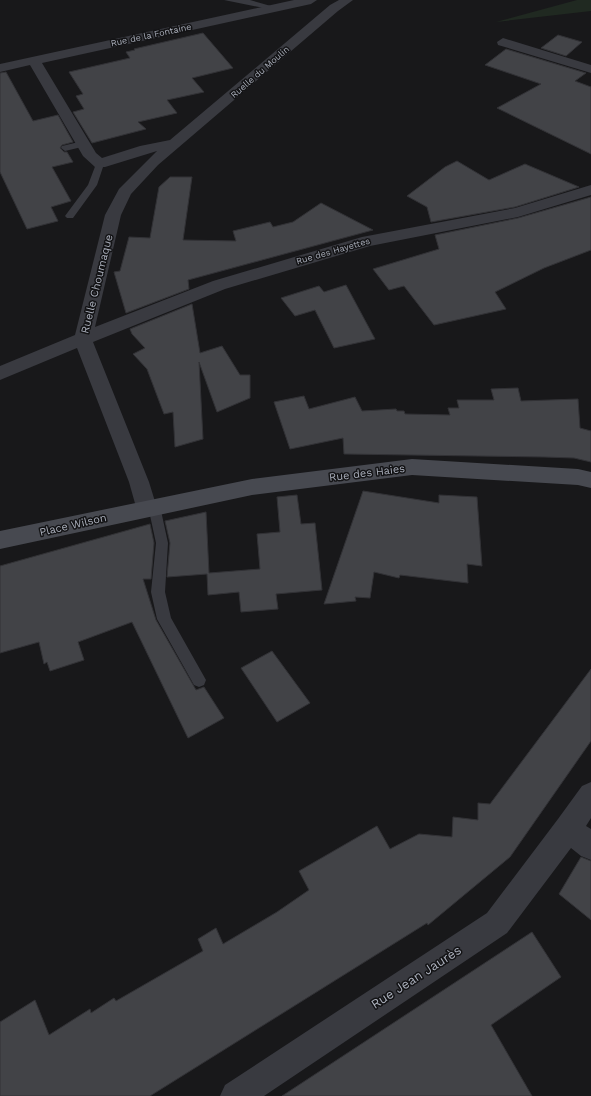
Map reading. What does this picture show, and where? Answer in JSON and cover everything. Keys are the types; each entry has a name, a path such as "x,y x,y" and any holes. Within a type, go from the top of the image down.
{"street":[{"name":"Ruelle du Moulin","path":"175,144 334,8 347,0"},
{"name":"Rue de la Fontaine","path":"0,68 307,1 325,4 334,8"},
{"path":"503,42 591,69"},
{"path":"34,60 90,156 100,164 152,147 175,144"},
{"name":"Ruelle Choumaque","path":"150,507 83,339 113,215 118,202 132,182 175,144"},
{"name":"Rue des Hayettes","path":"83,339 197,293 333,250 368,241 518,212 591,190"},
{"path":"0,373 83,339"},
{"name":"Rue des Haies","path":"150,507 252,487 412,468 578,477 591,480"},
{"name":"Place Wilson","path":"0,540 150,507"},
{"name":"Rue Jean Jaurès","path":"236,1096 497,924 568,829 591,795"},
{"path":"568,829 591,846"}],"lane":[{"path":"228,0 246,1 274,8"},
{"path":"65,148 83,144"},
{"path":"70,216 92,186 99,173 100,164"},
{"path":"150,507 162,543 158,592 164,619 199,680"}],"shaded area":[{"path":"577,0 591,0 591,11 496,22"}],"building":[{"path":"203,33 233,68 192,78 204,92 167,100 177,113 138,122 146,129 92,143 73,112 84,109 76,96 83,94 69,72 130,58 126,52 135,50 134,49"},
{"path":"558,35 582,42 566,56 541,48"},
{"path":"506,49 586,73 575,81 591,87 591,154 497,108 541,84 485,65"},
{"path":"6,72 33,121 58,115 73,142 62,145 60,148 64,152 67,152 73,162 52,167 71,201 51,207 58,221 27,229 0,172 0,73"},
{"path":"457,161 489,180 525,164 579,187 515,207 431,222 427,207 407,196 445,167"},
{"path":"170,177 192,177 183,240 236,241 233,231 270,222 273,227 293,222 321,203 373,230 188,280 189,289 126,313 114,272 120,271 129,237 150,238 159,187"},
{"path":"591,197 591,250 544,268 495,292 506,309 434,325 404,286 389,290 373,269 439,249 435,235 518,218"},
{"path":"346,285 375,339 334,348 315,310 295,316 281,298 319,286 324,292"},
{"path":"192,304 200,353 222,346 240,375 250,375 250,398 217,412 199,362 203,439 175,447 173,412 164,414 147,369 133,354 145,348 132,334 130,329"},
{"path":"518,388 521,401 578,399 580,428 591,431 591,462 574,458 544,457 344,454 343,438 290,449 274,402 304,396 309,409 355,397 362,411 396,409 397,411 404,411 405,414 450,415 448,408 459,408 457,400 494,400 491,389"},
{"path":"363,491 439,503 439,495 477,497 482,566 467,564 468,583 400,575 399,578 374,572 370,598 355,597 356,601 324,604"},
{"path":"297,495 301,524 315,523 322,590 276,594 278,609 241,612 239,592 208,595 207,574 167,577 170,543 165,521 206,512 209,573 260,569 257,534 280,532 277,497"},
{"path":"150,524 154,543 151,579 143,579 156,620 196,690 204,687 224,718 188,738 132,622 78,642 84,660 50,671 47,662 44,664 39,642 0,653 0,566"},
{"path":"272,651 310,703 277,722 241,668"},
{"path":"591,669 591,741 510,857 428,925 427,923 150,1096 0,1096 0,1022 35,1000 49,1035 90,1009 91,1013 114,998 116,1001 203,951 198,939 216,928 223,944 277,912 309,890 299,871 377,826 390,849 419,834 452,837 453,817 478,820 478,803 490,804"},
{"path":"581,857 591,861 591,920 559,894"},
{"path":"532,932 561,977 491,1025 532,1096 282,1096"}]}
